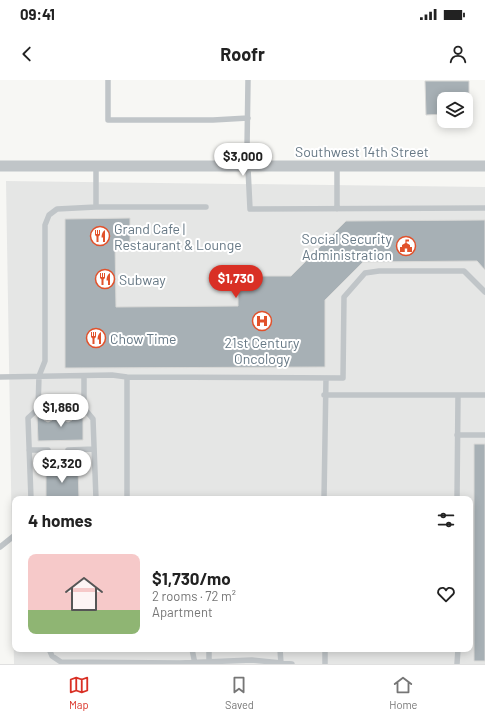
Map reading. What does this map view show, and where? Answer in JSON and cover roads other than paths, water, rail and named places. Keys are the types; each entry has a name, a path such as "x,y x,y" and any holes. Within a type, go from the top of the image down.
{"street":[{"name":"Southwest 14th Street","path":"0,166 485,166"}],"lane":[{"path":"108,80 108,120 213,120 248,118"},
{"path":"248,80 250,209 485,208"},
{"path":"96,166 96,207"},
{"path":"337,166 337,209"},
{"path":"38,409 39,376 45,361 45,225 49,215 57,209 96,207 206,207"},
{"path":"0,376 84,377 112,375 127,377 343,378 344,297 365,273 379,271 464,271 485,292"},
{"path":"84,377 84,408 93,419 96,496"},
{"path":"127,377 127,496"},
{"path":"324,496 324,395 326,378"},
{"path":"324,395 485,395"},
{"path":"457,496 458,395"},
{"path":"48,408 48,418"},
{"path":"68,408 68,418"},
{"path":"31,496 28,418 38,409 84,408"},
{"path":"457,435 485,435"},
{"path":"30,450 48,450"},
{"path":"68,450 94,450"},
{"path":"0,547 12,537"},
{"path":"50,652 52,656 61,662 194,663 252,660 292,664"},
{"path":"192,652 194,663"},
{"path":"209,652 209,662"},
{"path":"280,652 281,664"},
{"path":"325,652 325,664"},
{"path":"457,664 458,652"}],"place":[{"name":"Grand Cafe | Restaurant & Lounge","path":"100,236"},
{"name":"Social Security Administration","path":"406,246"},
{"name":"Subway","path":"105,279"},
{"name":"21st Century Oncology","path":"262,321"},
{"name":"Chow Time","path":"96,338"}]}
